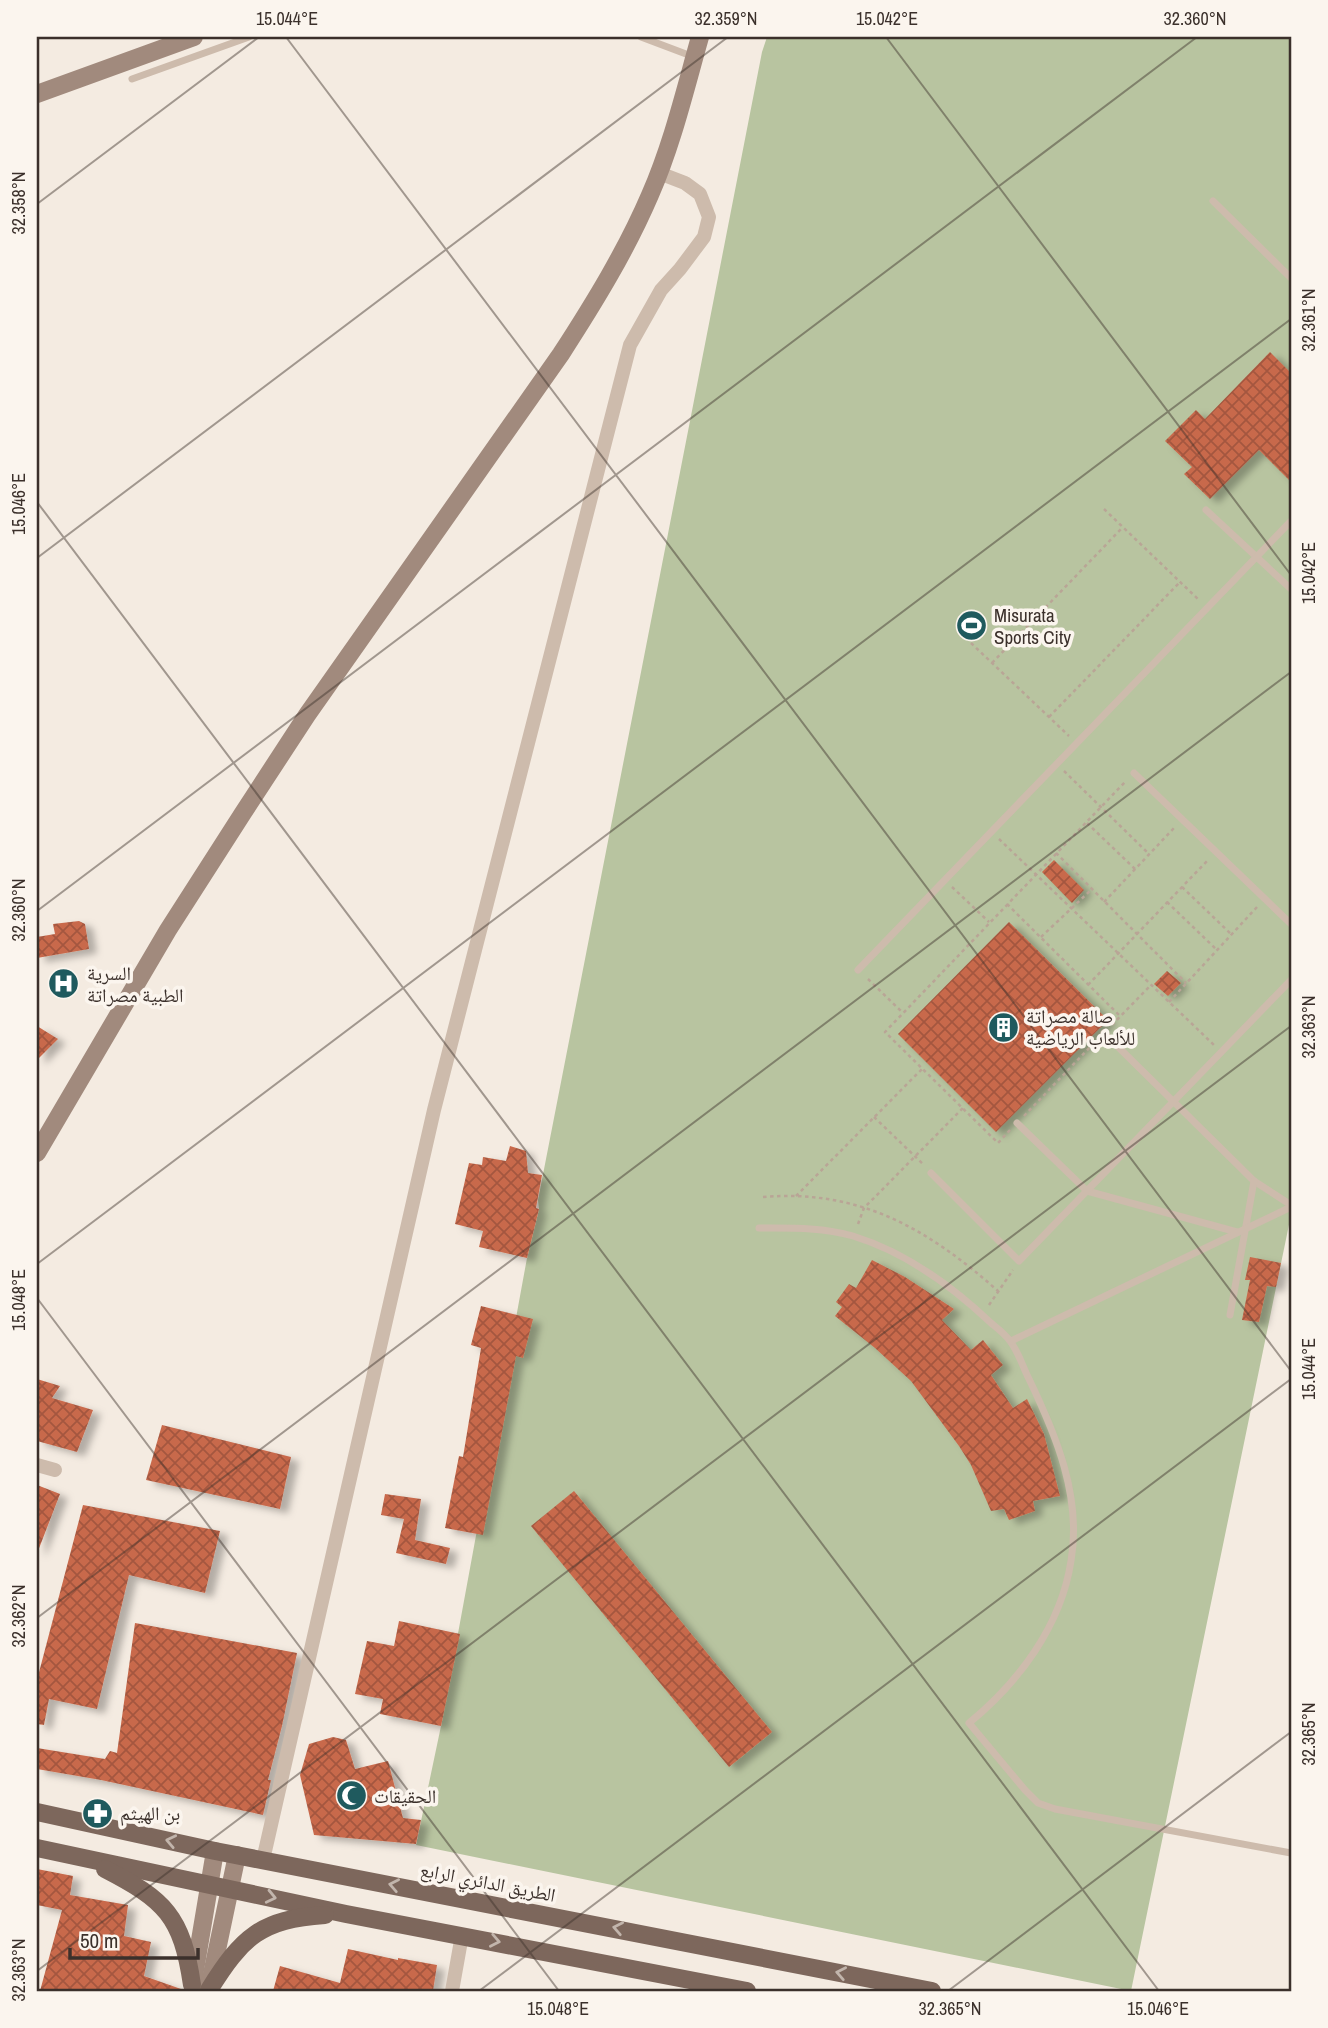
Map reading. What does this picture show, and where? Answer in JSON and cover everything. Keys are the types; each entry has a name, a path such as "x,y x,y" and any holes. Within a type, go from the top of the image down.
{"main road":[{"name":"الطريق الدائري الرابع","path":"37,1812 215,1851 932,1991"},
{"path":"37,1848 346,1914 747,1991"},
{"path":"58,1853 105,1869 138,1886 162,1904 178,1927 200,1989 250,1937 268,1926 307,1916 346,1914"}],"street":[{"path":"37,94 194,37"},
{"path":"37,1153 168,930 243,813 307,715 561,355 622,253 659,173 700,37"},
{"path":"263,1860 434,1110 630,345 661,290 704,237 707,227 709,217 700,194 685,183 659,173"},
{"path":"37,1465 55,1470"},
{"path":"200,1989 209,1884 215,1851"},
{"path":"200,1989 237,1855"},
{"path":"452,1991 461,1935"}],"lane":[{"path":"132,79 248,37"},
{"path":"641,37 694,57"},
{"path":"1213,201 1291,278"},
{"path":"1206,510 1291,589"},
{"path":"858,970 1291,521"},
{"path":"1134,773 1291,924"},
{"path":"931,1173 1019,1261 1291,980"},
{"path":"1010,1341 1291,1206 1254,1181 1104,1033"},
{"path":"1017,1123 1087,1191 1242,1230"},
{"path":"1230,1315 1242,1230 1254,1181"},
{"path":"759,1228 819,1228 854,1236 890,1251 929,1274 969,1302 1010,1341 1055,1435 1074,1522 1072,1561 1060,1603 1042,1641 1018,1675 991,1705 969,1723 1025,1790 1038,1802 1055,1809 1291,1853"}],"path":[{"path":"1104,509 1207,608"},
{"path":"992,663 1123,527"},
{"path":"1049,718 1180,582"},
{"path":"971,643 1076,744"},
{"path":"1056,764 1149,855"},
{"path":"1134,773 885,1032 998,1143 1151,985"},
{"path":"1104,902 1182,819"},
{"path":"1086,822 1135,869"},
{"path":"991,832 1221,1052"},
{"path":"1088,985 1216,851"},
{"path":"1055,853 1186,983"},
{"path":"945,880 989,922"},
{"path":"1182,887 1232,935"},
{"path":"1041,937 1091,890"},
{"path":"1169,1002 1265,899"},
{"path":"1167,902 1217,950"},
{"path":"1007,904 1120,1016"},
{"path":"858,970 903,1013"},
{"path":"796,1196 922,1069"},
{"path":"854,1236 864,1208 963,1108"},
{"path":"874,1116 931,1173"},
{"path":"763,1197 811,1196 864,1208 915,1228 965,1262 998,1291"},
{"path":"983,1315 1019,1261"}],"green space":[{"name":"Misurata Sports City","path":"767,37 1291,37 1291,1215 1131,1991 416,1845 441,1726 527,1258 539,1209 538,1200"}],"building":[{"path":"1270,352 1291,373 1291,482 1259,450 1210,499 1184,474 1192,467 1165,441 1196,410 1205,419"},
{"path":"1054,860 1084,890 1072,903 1042,872"},
{"path":"79,921 85,924 89,949 37,958 37,937 55,934 53,924"},
{"name":"صالة مصراتة للألعاب الرياضية","path":"1009,922 1108,1020 996,1132 898,1034"},
{"path":"1167,971 1181,983 1168,996 1154,984"},
{"path":"37,1026 58,1039 37,1060"},
{"path":"510,1146 526,1151 528,1173 542,1175 536,1208 539,1209 527,1258 479,1247 483,1231 455,1224 469,1163 482,1165 483,1157 506,1161"},
{"path":"1250,1257 1281,1263 1276,1287 1267,1286 1259,1322 1242,1320 1250,1280 1245,1280"},
{"path":"872,1260 905,1277 954,1309 942,1320 971,1350 983,1340 1003,1365 991,1375 1013,1408 1027,1399 1044,1434 1060,1496 1033,1501 1035,1511 1009,1520 1004,1509 991,1511 971,1465 911,1381 835,1316 842,1307 836,1302 849,1284 856,1288"},
{"path":"481,1306 533,1319 523,1358 516,1356 483,1535 445,1528 459,1456 463,1457 481,1348 471,1345"},
{"path":"37,1379 60,1386 52,1398 93,1410 77,1452 37,1441"},
{"path":"162,1425 291,1457 280,1509 146,1480"},
{"path":"37,1485 60,1494 38,1551 37,1551"},
{"path":"574,1491 772,1732 729,1767 531,1526"},
{"path":"385,1494 421,1499 415,1540 450,1548 446,1564 396,1553 404,1519 381,1515"},
{"path":"83,1505 220,1531 205,1593 129,1575 97,1709 49,1699 44,1725 37,1724 37,1680"},
{"path":"399,1621 460,1634 441,1726 380,1714 383,1699 355,1694 367,1641 394,1646"},
{"path":"135,1623 297,1653 268,1780 271,1780 263,1815 37,1769 37,1748 105,1759 110,1751 117,1753"},
{"name":"الحقيقات","path":"333,1737 346,1740 355,1769 388,1761 403,1818 421,1820 416,1844 314,1835 300,1775 309,1744"},
{"path":"37,1869 73,1876 70,1895 128,1905 124,1936 151,1942 144,1976 182,1991 40,1991 62,1910 37,1905"},
{"path":"348,1949 437,1965 433,1991 273,1991 280,1966 340,1983"}],"place":[{"name":"Misurata Sports City","path":"971,626"},
{"name":"السرية الطبية مصراتة","path":"64,984"},
{"name":"صالة مصراتة للألعاب الرياضية","path":"1003,1027"},
{"name":"الحقيقات","path":"351,1796"},
{"name":"بن الهيثم","path":"97,1813"}]}
